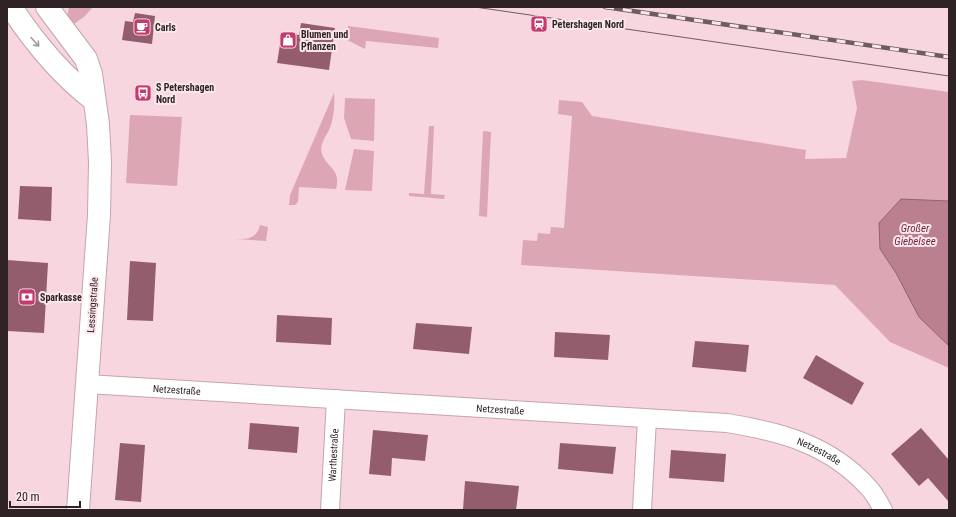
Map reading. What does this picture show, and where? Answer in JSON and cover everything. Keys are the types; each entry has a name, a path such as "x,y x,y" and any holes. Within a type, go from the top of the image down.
{"street":[{"name":"Lessingstraße","path":"47,7 86,59 91,74 98,124 100,162 78,510"},
{"path":"13,9 30,36 63,73 94,100"},
{"name":"Netzestraße","path":"87,384 728,423 762,429 794,438 840,461 869,488 883,510"},
{"name":"Warthestraße","path":"330,510 336,399"},
{"path":"642,510 647,419"}],"shaded area":[{"path":"69,7 93,7 85,16 71,26 67,17"},
{"path":"348,26 439,38 438,48 366,41 365,49 345,39"},
{"path":"862,80 949,92 949,201 942,201 880,249 948,344 949,343 949,368 890,342 835,285 521,265 523,240 537,241 538,233 550,234 551,227 564,228 572,116 558,114 559,100 582,102 592,116 806,150 805,159 846,158 857,108 852,81"},
{"path":"334,93 332,121 321,146 321,150 337,177 336,189 299,187 298,202 295,205 289,205 290,195"},
{"path":"345,98 375,99 374,141 351,139 344,118"},
{"path":"130,115 182,117 177,186 126,183"},
{"path":"429,126 434,126 431,194 445,195 444,199 409,196 409,193 424,194"},
{"path":"483,131 491,132 487,217 479,216"},
{"path":"354,149 374,151 372,191 345,190"},
{"path":"260,225 268,227 266,241 235,239 254,236 259,230"}],"water":[{"name":"Großer Giebelsee","path":"901,199 949,201 948,345 919,317 896,273 880,249 879,223"}],"building":[{"path":"135,13 155,16 152,44 122,40 125,21 133,22"},
{"path":"301,23 335,28 329,70 277,63 282,32 299,35"},
{"path":"20,186 52,187 51,221 18,219"},
{"name":"Sparkasse","path":"7,260 48,263 44,333 7,331"},
{"path":"130,261 156,263 153,321 127,320"},
{"path":"277,315 332,318 331,345 276,342"},
{"path":"416,323 472,327 469,354 413,349"},
{"path":"555,332 610,335 608,360 554,357"},
{"path":"695,341 749,345 746,372 692,367"},
{"path":"816,355 864,383 852,405 803,378"},
{"path":"250,423 299,427 297,453 248,449"},
{"path":"921,428 949,460 949,502 928,478 919,486 891,454"},
{"path":"373,430 428,435 425,461 392,458 391,476 369,474"},
{"path":"120,443 145,445 141,502 115,500"},
{"path":"560,443 616,447 613,474 558,469"},
{"path":"671,450 726,454 724,482 669,478"},
{"path":"465,481 519,486 516,510 463,510"}],"tram line":[{"path":"475,7 949,76"}],"railway":[{"path":"605,7 949,57"}],"place":[{"name":"Petershagen Nord","path":"539,24"},
{"name":"Carls","path":"142,27"},
{"name":"Blumen und Pflanzen","path":"288,40"},
{"name":"S Petershagen Nord","path":"143,93"},
{"name":"Sparkasse","path":"27,297"}]}
